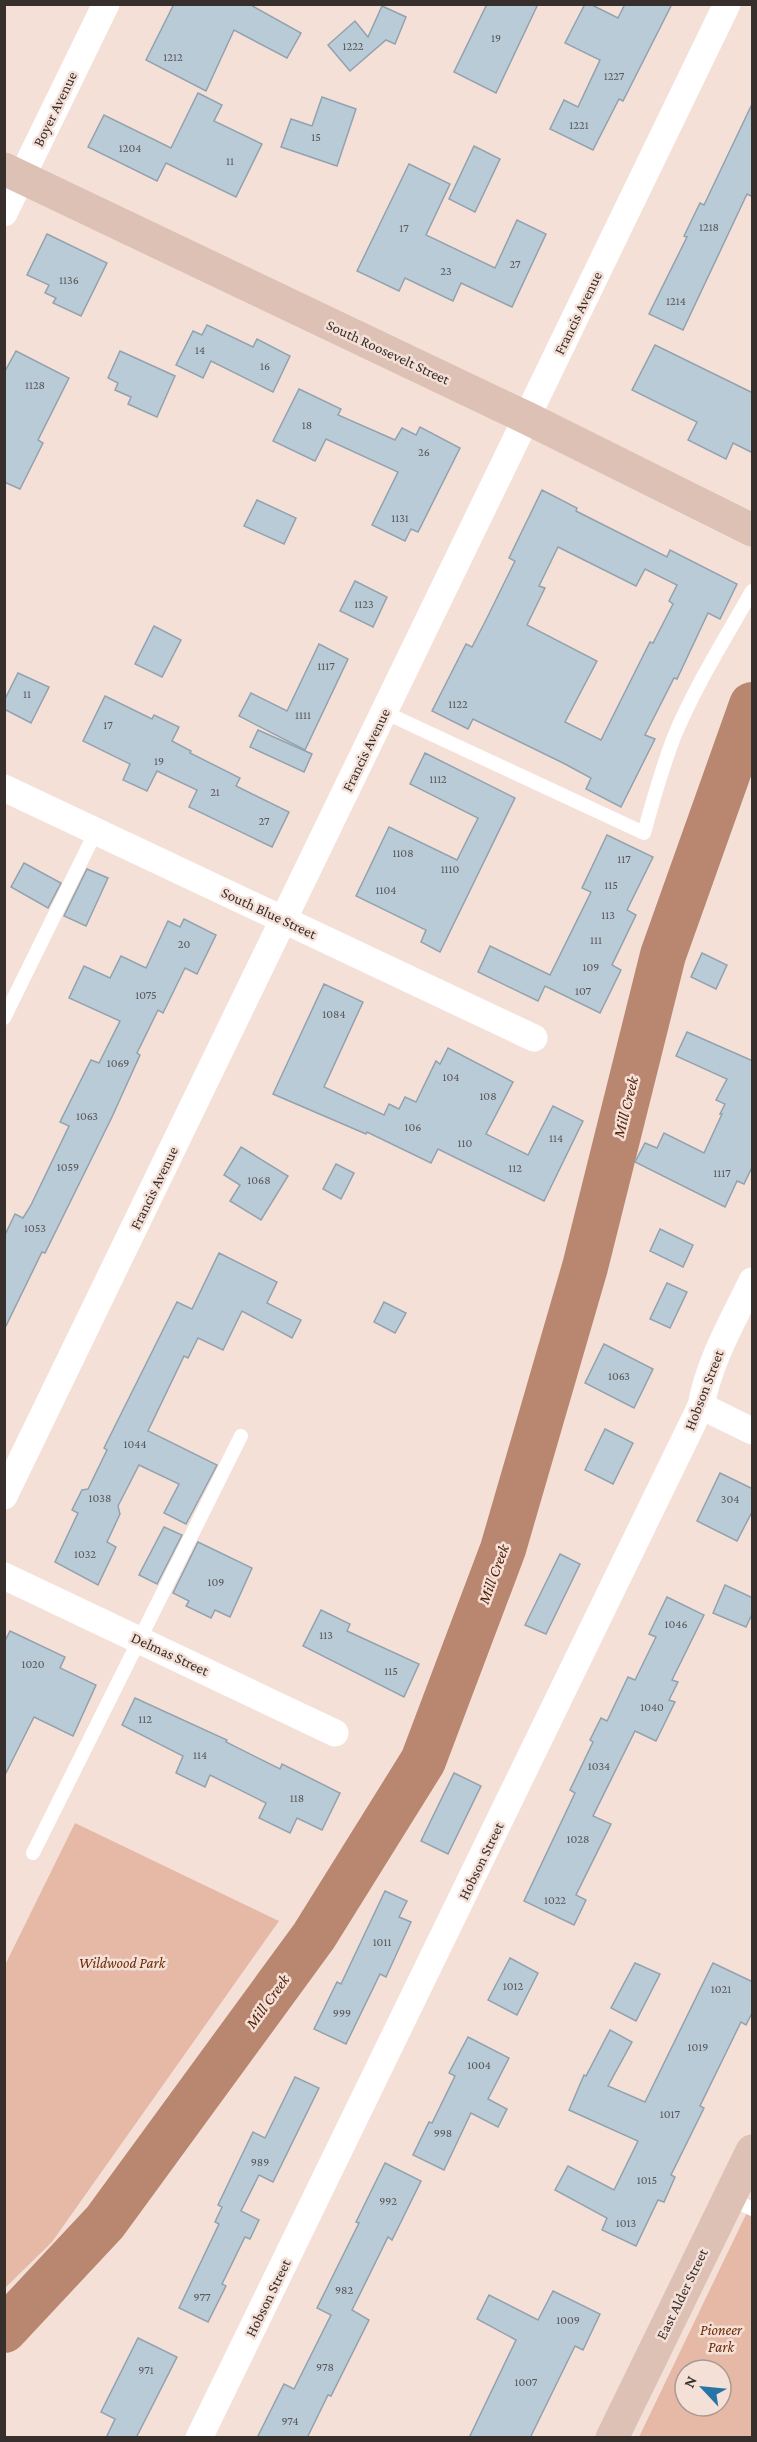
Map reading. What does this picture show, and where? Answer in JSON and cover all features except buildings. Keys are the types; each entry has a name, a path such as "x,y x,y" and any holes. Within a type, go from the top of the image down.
{"main road":[{"name":"South Roosevelt Street","path":"13,173 527,418 753,530"},
{"name":"East Alder Street","path":"612,2438 741,2203 753,2151"}],"street":[{"name":"Boyer Avenue","path":"4,213 13,173 106,4"},
{"name":"Francis Avenue","path":"4,1496 727,4"},
{"name":"South Blue Street","path":"4,788 534,1038"},
{"name":"Hobson Street","path":"199,2438 701,1406 712,1363 753,1281"},
{"path":"701,1406 753,1431"},
{"name":"Delmas Street","path":"4,1576 335,1733"}],"lane":[{"path":"384,712 644,833 656,787 675,735 722,643 753,591"},
{"path":"4,1018 96,831"},
{"path":"33,1853 241,1436"}],"green space":[{"name":"Wildwood Park","path":"75,1823 279,1921 52,2242 5,2288 5,1965"},
{"name":"Pioneer Park","path":"752,2202 752,2437 639,2437 673,2366 673,2418 733,2418 733,2358 677,2358"}],"waterway":[{"name":"Mill Creek","path":"4,2330 105,2222 314,1936 423,1761 503,1549 585,1267 663,955 752,705"}]}
